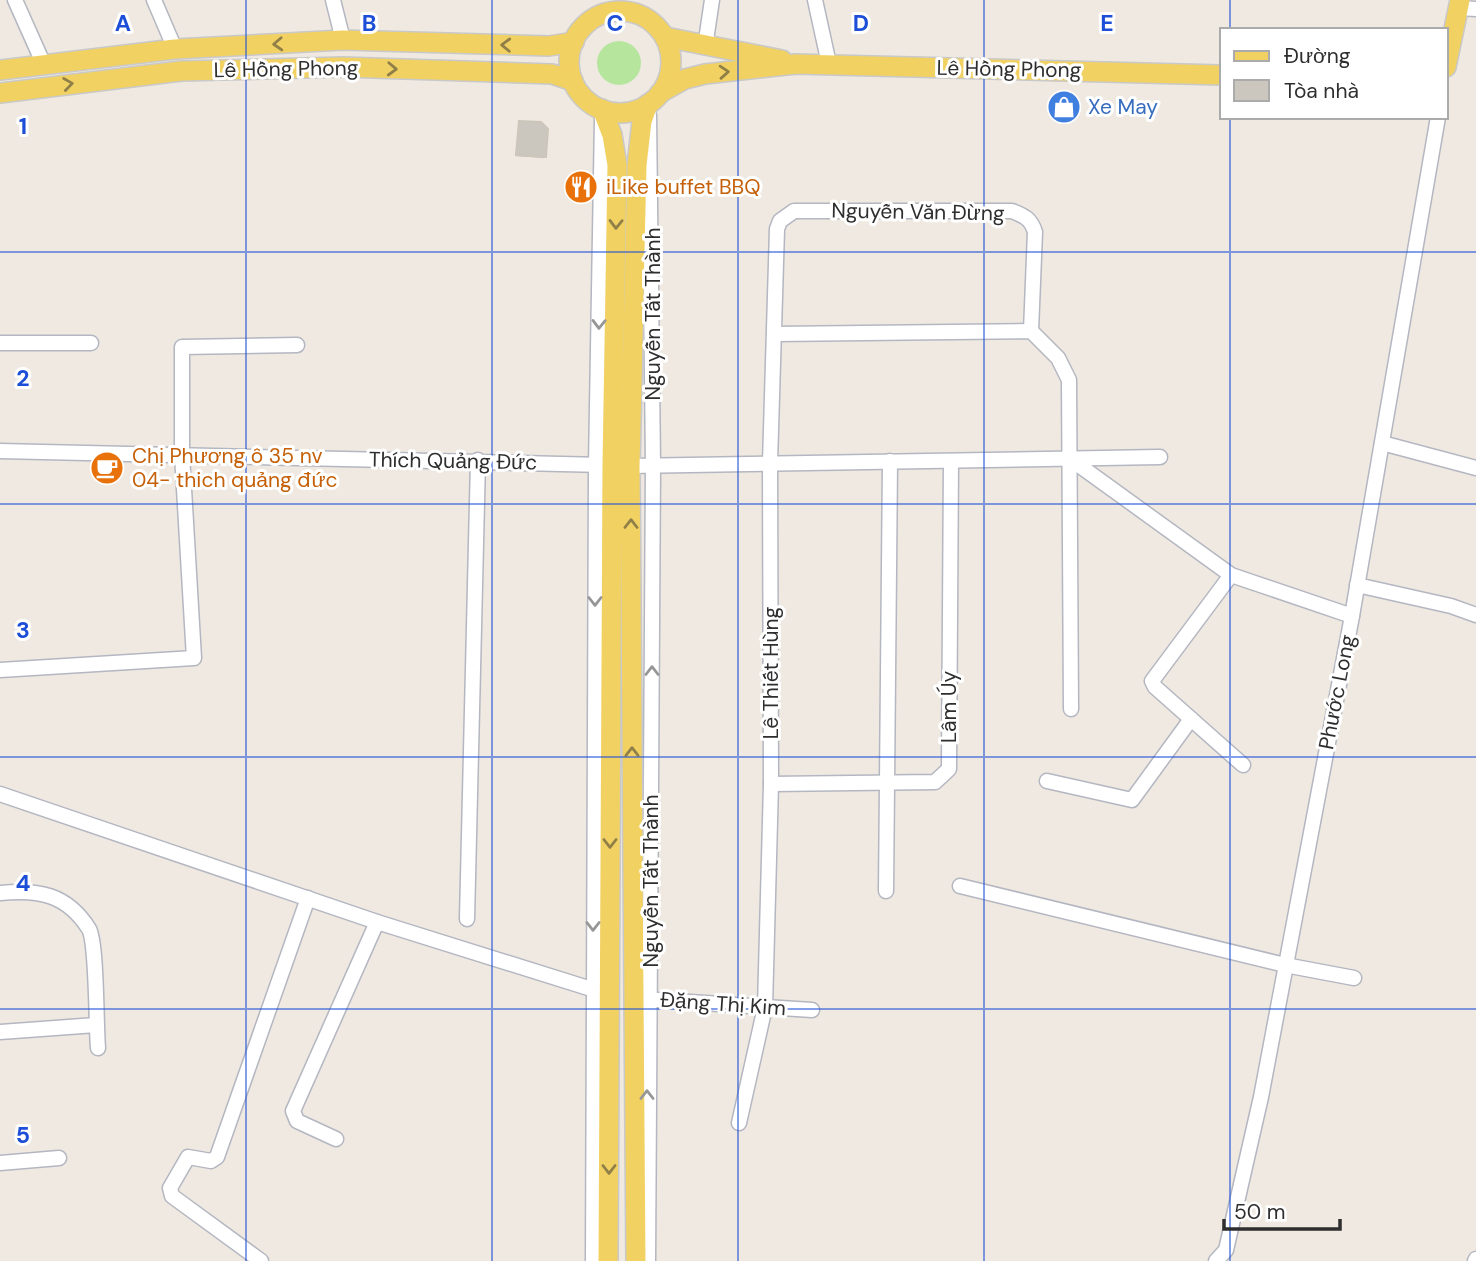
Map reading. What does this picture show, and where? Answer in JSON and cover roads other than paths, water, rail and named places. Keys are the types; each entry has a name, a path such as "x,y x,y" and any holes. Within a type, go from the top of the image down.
{"main road":[{"path":"622,5 649,19 665,37 671,66 654,99 633,111 617,113 601,109 580,93 573,81 570,55 591,10 614,11 622,5"},
{"path":"1448,61 1465,6"},
{"name":"Lê Hồng Phong","path":"665,37 796,64"},
{"name":"Lê Hồng Phong","path":"0,70 175,49 344,40 549,46 574,42"},
{"path":"343,67 344,40"},
{"name":"Lê Hồng Phong","path":"654,99 685,79 705,74 796,64 1220,75"},
{"name":"Lê Hồng Phong","path":"0,93 181,71 343,67 552,74 573,81"},
{"name":"Nguyễn Tất Thành","path":"636,1261 642,999 613,465 637,165 642,121 654,99"},
{"name":"Nguyễn Tất Thành","path":"601,109 612,135 617,165 601,992 608,1261"}],"street":[{"path":"15,0 44,65"},
{"path":"154,0 175,49"},
{"path":"333,0 344,40"},
{"path":"705,47 712,0"},
{"path":"815,0 829,64"},
{"name":"Nguyễn Tất Thành","path":"648,1261 642,999 653,465 654,99"},
{"name":"Phước Long","path":"1222,1257 1261,1097 1352,616 1438,119"},
{"name":"Nguyễn Văn Đừng","path":"780,221 794,211 1012,211 1023,215 1032,222 1035,232 1031,331"},
{"name":"Lê Thiết Hùng","path":"740,1123 765,1007 771,784 771,463 777,229 780,221"},
{"path":"775,334 1031,331 1058,358 1069,380 1070,709"},
{"path":"0,343 91,343"},
{"path":"0,670 194,658 182,455 182,346 297,345"},
{"path":"1382,443 1476,468"},
{"name":"Thích Quảng Đức","path":"0,451 613,465 1160,457"},
{"path":"1069,458 1231,575 1352,616"},
{"path":"467,919 478,460"},
{"path":"886,891 890,461"},
{"name":"Lâm Úy","path":"771,784 887,785 935,782 944,777 949,769 951,461"},
{"path":"1231,575 1152,681 1242,765"},
{"path":"1357,585 1451,606 1476,615"},
{"path":"1047,781 1132,800 1191,719"},
{"path":"0,794 377,922 601,992"},
{"path":"960,886 1285,965 1354,978"},
{"path":"0,893 18,891 58,896 90,931 98,1048"},
{"path":"261,1261 172,1196 170,1188 188,1157 211,1161 217,1157 308,898"},
{"path":"336,1139 298,1121 293,1111 377,922"},
{"name":"Nguyễn Tất Thành","path":"593,1261 601,992"},
{"name":"Đặng Thị Kim","path":"642,999 813,1010"},
{"path":"0,1032 96,1025"},
{"path":"0,1163 59,1158"}],"place":[{"name":"Xe May","path":"1064,107"},
{"name":"iLike buffet BBQ","path":"581,187"},
{"name":"Chị Phương ô 35 nv 04- thich quảng đức","path":"107,468"}]}
